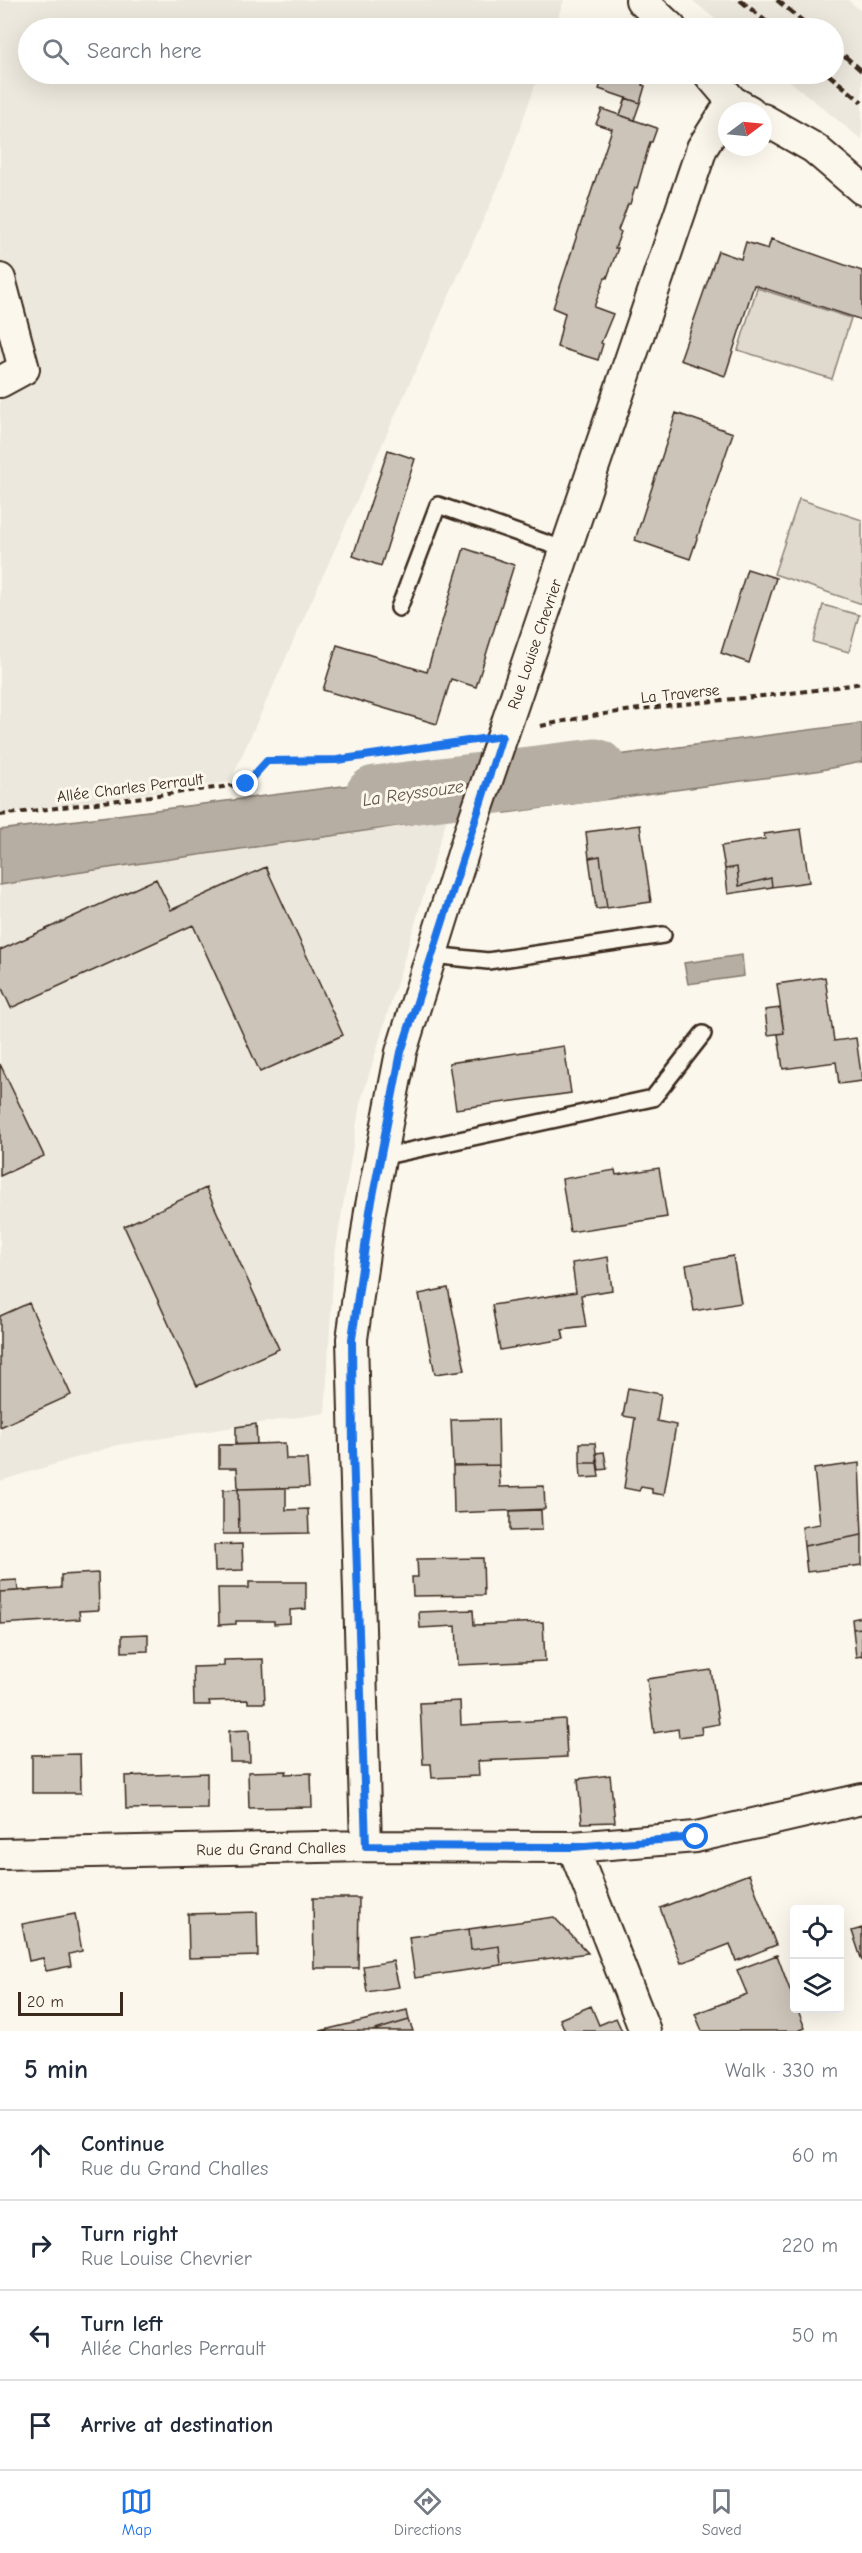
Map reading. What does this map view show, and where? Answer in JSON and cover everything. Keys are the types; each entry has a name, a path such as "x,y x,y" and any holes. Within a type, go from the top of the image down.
{"street":[{"path":"641,0 660,18"},
{"path":"719,84 737,102"},
{"path":"772,124 814,148 862,189"},
{"name":"Rue Louise Chevrier","path":"366,1846 353,1449 352,1339 370,1211 401,1052 470,831 702,148 718,131"},
{"path":"0,279 24,369 0,382"},
{"name":"Rue du Grand Challes","path":"0,1854 366,1846 573,1847 696,1837 862,1799"},
{"path":"573,1847 645,2031"}],"lane":[{"path":"399,608 438,505 566,550"},
{"path":"432,955 489,961 663,935"},
{"path":"381,1157 653,1098 703,1034"}],"path":[{"name":"La Traverse","path":"502,736 586,716 821,690 862,683"},
{"name":"Allée Charles Perrault","path":"0,815 246,784 267,761 337,760 502,736"}],"shaded area":[{"path":"0,0 564,0 558,18 18,18 18,84 536,84 504,174 230,782 0,816"},
{"path":"692,0 848,0 862,12 862,140 793,84 844,84 844,18 714,18"},
{"path":"757,288 851,318 832,379 738,350"},
{"path":"799,499 862,520 862,604 774,574"},
{"path":"823,605 859,615 849,652 813,642"},
{"path":"447,818 360,1104 334,1260 325,1413 118,1445 0,1481 0,885 82,871 353,834"}],"water":[{"path":"862,723 862,762 816,771 505,813 511,769"},
{"path":"468,770 447,818 0,885 0,830"},
{"path":"742,955 744,976 688,984 684,963"}],"building":[{"path":"601,84 642,84 645,86 640,103 599,89"},
{"path":"626,98 640,103 634,120 620,115"},
{"path":"602,109 657,128 650,142 637,188 635,188 618,230 621,232 615,248 618,248 594,307 613,314 601,343 603,344 598,360 557,347 565,313 553,308 612,129 596,124"},
{"path":"771,239 862,271 862,320 754,285 725,376 680,360 718,251 741,259 746,242 768,249"},
{"path":"676,413 733,433 690,559 635,540"},
{"path":"388,450 415,459 381,566 353,556"},
{"path":"464,548 514,565 476,687 451,679 437,724 323,690 337,645 427,672"},
{"path":"747,569 776,578 749,663 721,653"},
{"path":"640,825 651,902 607,908 600,856 589,858 586,832"},
{"path":"801,829 809,882 772,887 771,878 739,886 737,867 725,869 721,846 765,839 764,834"},
{"path":"600,856 607,908 596,909 589,858"},
{"path":"266,867 343,1035 260,1072 193,925 11,1008 0,984 0,950 156,879 171,910"},
{"path":"737,867 739,886 771,878 772,887 728,894 725,869"},
{"path":"825,977 834,1041 856,1038 862,1081 839,1084 836,1062 783,1069 778,1034 784,1033 777,984"},
{"path":"780,1008 784,1033 768,1035 765,1010"},
{"path":"564,1046 571,1093 456,1109 449,1063"},
{"path":"0,1064 44,1156 0,1176"},
{"path":"659,1168 667,1217 570,1232 562,1179 615,1170 616,1175"},
{"path":"206,1188 279,1349 197,1386 124,1226"},
{"path":"733,1256 741,1303 694,1311 686,1265"},
{"path":"608,1257 612,1290 581,1295 586,1327 562,1330 564,1339 500,1350 492,1305 576,1292 572,1263"},
{"path":"448,1288 465,1370 435,1374 419,1294"},
{"path":"29,1303 71,1395 0,1427 0,1316"},
{"path":"628,1388 661,1394 657,1421 676,1425 664,1495 652,1493 652,1489 641,1487 639,1491 624,1488 635,1418 623,1416"},
{"path":"498,1419 499,1465 453,1466 451,1420"},
{"path":"256,1424 257,1444 236,1445 236,1427"},
{"path":"285,1443 286,1459 307,1459 309,1487 238,1489 237,1468 219,1468 219,1445"},
{"path":"580,1443 595,1443 597,1463 580,1463"},
{"path":"604,1452 607,1469 599,1470 596,1453"},
{"path":"580,1463 597,1463 599,1477 581,1478"},
{"path":"859,1463 862,1535 804,1546 802,1527 820,1524 814,1469"},
{"path":"499,1465 500,1487 544,1486 545,1509 454,1513 453,1466"},
{"path":"286,1488 286,1510 308,1509 309,1533 239,1534 238,1489"},
{"path":"238,1489 239,1534 223,1534 223,1490"},
{"path":"541,1510 542,1530 510,1531 510,1511"},
{"path":"862,1535 862,1565 807,1572 804,1546"},
{"path":"242,1544 243,1570 215,1571 214,1545"},
{"path":"483,1558 484,1595 413,1596 412,1577 418,1577 417,1559"},
{"path":"98,1573 99,1610 79,1611 80,1619 0,1624 0,1592 61,1588 61,1575"},
{"path":"17,1580 18,1591 0,1592 0,1581"},
{"path":"249,1582 306,1582 306,1609 290,1610 290,1623 236,1621 236,1624 219,1625 218,1588 249,1588"},
{"path":"473,1610 474,1625 543,1622 545,1661 458,1665 456,1626 420,1628 419,1612"},
{"path":"862,1617 862,1628 853,1629 852,1619"},
{"path":"862,1628 862,1656 856,1657 853,1629"},
{"path":"148,1634 148,1651 122,1652 122,1635"},
{"path":"263,1659 265,1703 248,1703 248,1700 209,1701 210,1705 194,1705 193,1667 224,1666 224,1660"},
{"path":"711,1670 719,1724 701,1727 702,1734 679,1737 678,1729 654,1733 647,1679"},
{"path":"460,1701 461,1725 565,1719 567,1757 478,1761 479,1776 432,1778 431,1764 423,1764 420,1703"},
{"path":"249,1730 250,1762 230,1762 229,1731"},
{"path":"80,1754 81,1793 32,1793 32,1755"},
{"path":"286,1771 285,1774 311,1773 312,1807 249,1808 248,1772"},
{"path":"207,1773 207,1808 126,1809 125,1776"},
{"path":"610,1775 615,1822 582,1823 578,1779"},
{"path":"749,1874 776,1945 736,1961 730,1944 681,1963 660,1908"},
{"path":"313,1898 359,1898 358,1968 314,1968"},
{"path":"257,1912 258,1956 189,1958 188,1914"},
{"path":"75,1914 82,1951 69,1954 71,1966 46,1971 43,1958 29,1961 22,1924"},
{"path":"554,1917 588,1953 501,1965 499,1946 471,1950 469,1929"},
{"path":"862,1928 862,1961 852,1931"},
{"path":"469,1929 471,1950 499,1946 501,1965 415,1978 409,1937"},
{"path":"777,1955 790,1990 790,2013 799,2013 805,2028 798,2031 702,2031 695,2014 747,1994 737,1970"},
{"path":"393,1961 399,1987 367,1992 363,1966"},
{"path":"591,2006 599,2025 616,2018 622,2031 565,2031 560,2019"},
{"path":"407,2010 409,2020 372,2031 320,2031"},
{"path":"409,2020 413,2031 372,2031"}],"waterway":[{"name":"La Reyssouze","path":"376,797 595,770"}],"railway":[{"path":"740,0 762,18"},
{"path":"777,0 799,18"},
{"path":"844,56 862,71"},
{"path":"840,84 862,102"}],"route":[{"path":"246,784 267,761 337,760 502,736 401,1052 370,1211 352,1339 353,1449 366,1846 573,1847 696,1837"}]}
